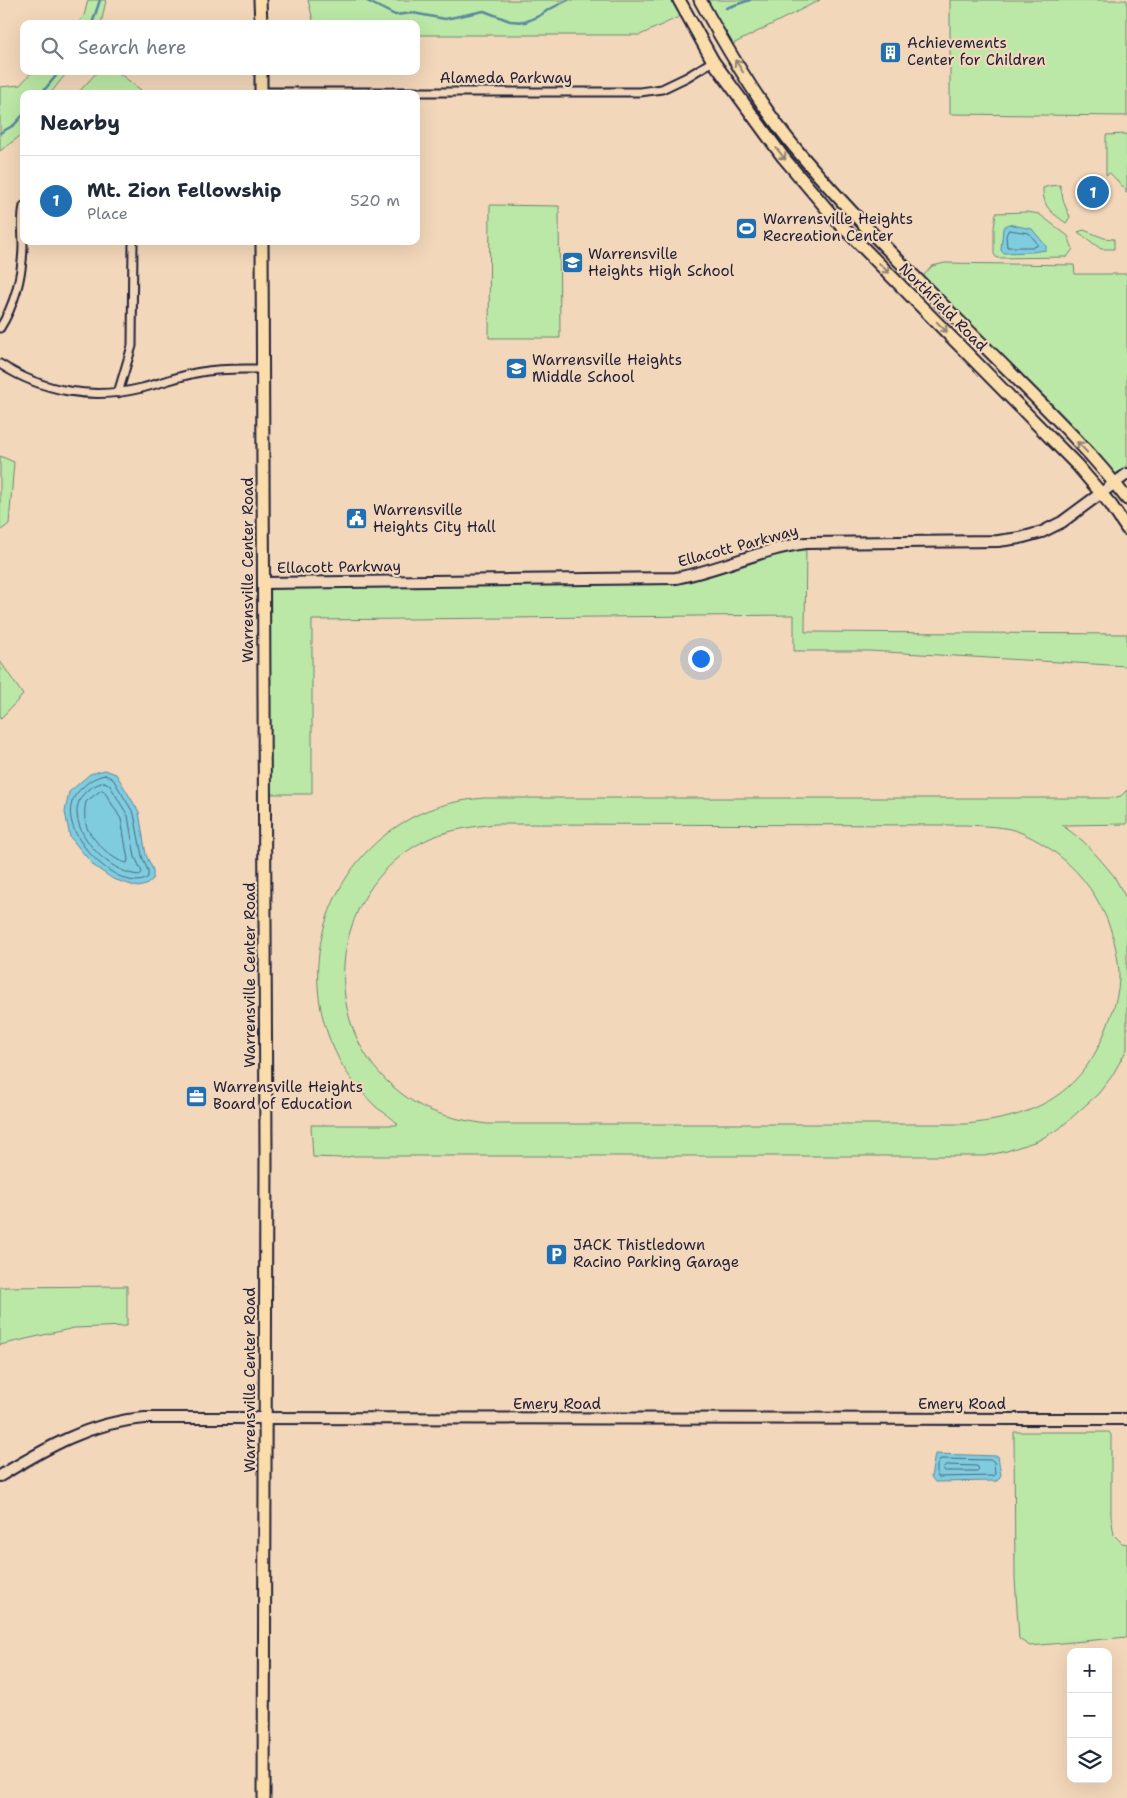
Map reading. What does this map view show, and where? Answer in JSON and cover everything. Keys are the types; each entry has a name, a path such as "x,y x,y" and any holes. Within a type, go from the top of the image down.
{"main road":[{"path":"260,0 261,20"},
{"name":"Northfield Road","path":"679,0 713,61 783,157 837,221 1077,465 1101,493 1127,529"},
{"name":"Northfield Road","path":"700,0 718,33 761,100 800,154 873,235 1036,398 1115,483 1127,499"},
{"path":"261,75 261,90"},
{"name":"Warrensville Center Road","path":"262,245 266,1153 264,1798"}],"street":[{"name":"Alameda Parkway","path":"420,93 640,92 662,89 688,77 713,61"},
{"path":"0,328 12,305 20,276 22,245"},
{"path":"118,393 132,346 133,245"},
{"path":"0,364 28,379 62,391 84,394 118,393 204,371 262,369"},
{"name":"Ellacott Parkway","path":"263,583 676,578 700,573 788,545 806,543 998,541 1042,532 1062,522 1127,474"},
{"name":"Emery Road","path":"0,1476 53,1445 78,1434 110,1423 160,1418 1127,1419"}],"green space":[{"path":"88,0 106,0 102,20 80,20 84,16"},
{"path":"308,0 680,0 686,12 640,35 420,35 420,20 313,20"},
{"path":"700,0 820,0 727,47"},
{"path":"950,0 1127,0 1127,116 950,114"},
{"path":"29,75 65,75 53,90 20,90 20,136 0,151 0,87 20,85"},
{"path":"94,75 121,75 141,90 81,90"},
{"path":"1127,134 1126,193 1126,190 1110,173 1106,175 1106,135"},
{"path":"1060,185 1064,203 1070,217 1066,223 1049,209 1043,195 1043,188"},
{"path":"490,205 559,206 560,338 489,338"},
{"path":"1027,212 1039,214 1068,236 1073,249 1067,257 997,258 994,254 996,213"},
{"path":"1084,230 1104,238 1114,239 1114,249 1101,249 1078,232"},
{"path":"945,263 1074,265 1075,274 1127,274 1127,474 1115,483 919,281 932,266"},
{"path":"0,456 14,462 9,524 0,531"},
{"path":"806,543 805,632 1127,634 1127,666 869,651 794,651 794,615 312,620 312,794 264,794 263,583 676,578"},
{"path":"0,661 23,695 0,719"},
{"path":"1127,790 1127,824 1062,825 1083,841 1098,857 1114,876 1127,900 1127,1049 1112,1076 1098,1094 1059,1129 1037,1141 985,1156 313,1157 311,1125 398,1125 391,1117 375,1106 358,1087 347,1073 335,1051 323,1019 318,985 319,952 326,920 340,889 358,861 382,837 419,814 446,804 484,798 1113,798 1121,796","holes":["495,824 966,825 1010,829 1022,833 1060,857 1090,889 1101,907 1116,949 1119,972 1117,996 1113,1012 1094,1055 1080,1075 1063,1091 1043,1104 1024,1112 996,1120 966,1124 487,1124 442,1115 412,1101 374,1067 355,1034 345,999 344,963 351,927 367,894 391,865 422,842 440,835 467,828"]},
{"path":"127,1286 127,1326 74,1328 0,1345 0,1287"},
{"path":"1014,1432 1109,1432 1111,1435 1111,1516 1114,1535 1122,1543 1127,1544 1127,1637 1030,1646 1019,1639 1015,1578"}],"water":[{"path":"1008,224 1032,229 1046,246 1046,250 1003,253 1001,250 1003,228"},
{"path":"105,770 116,774 139,812 146,855 153,870 153,879 146,885 138,887 113,879 94,866 70,837 65,812 69,792 90,774"},
{"path":"935,1454 998,1456 1001,1475 997,1481 935,1482 931,1477"}],"waterway":[{"path":"93,20 100,0"},
{"path":"365,0 395,15 413,13 445,19 484,11 510,21 525,22 568,0"},
{"path":"726,8 750,0"},
{"path":"44,90 57,75"},
{"path":"0,133 14,125 20,118"}],"place":[{"name":"Achievements Center for Children","path":"891,52"},
{"name":"Mt. Zion Fellowship","path":"1093,192"},
{"name":"Warrensville Heights Recreation Center","path":"747,228"},
{"name":"Warrensville Heights High School","path":"572,263"},
{"name":"Warrensville Heights Middle School","path":"516,369"},
{"name":"Warrensville Heights City Hall","path":"357,519"},
{"name":"Warrensville Heights Board of Education","path":"197,1096"},
{"name":"JACK Thistledown Racino Parking Garage","path":"557,1254"}]}
